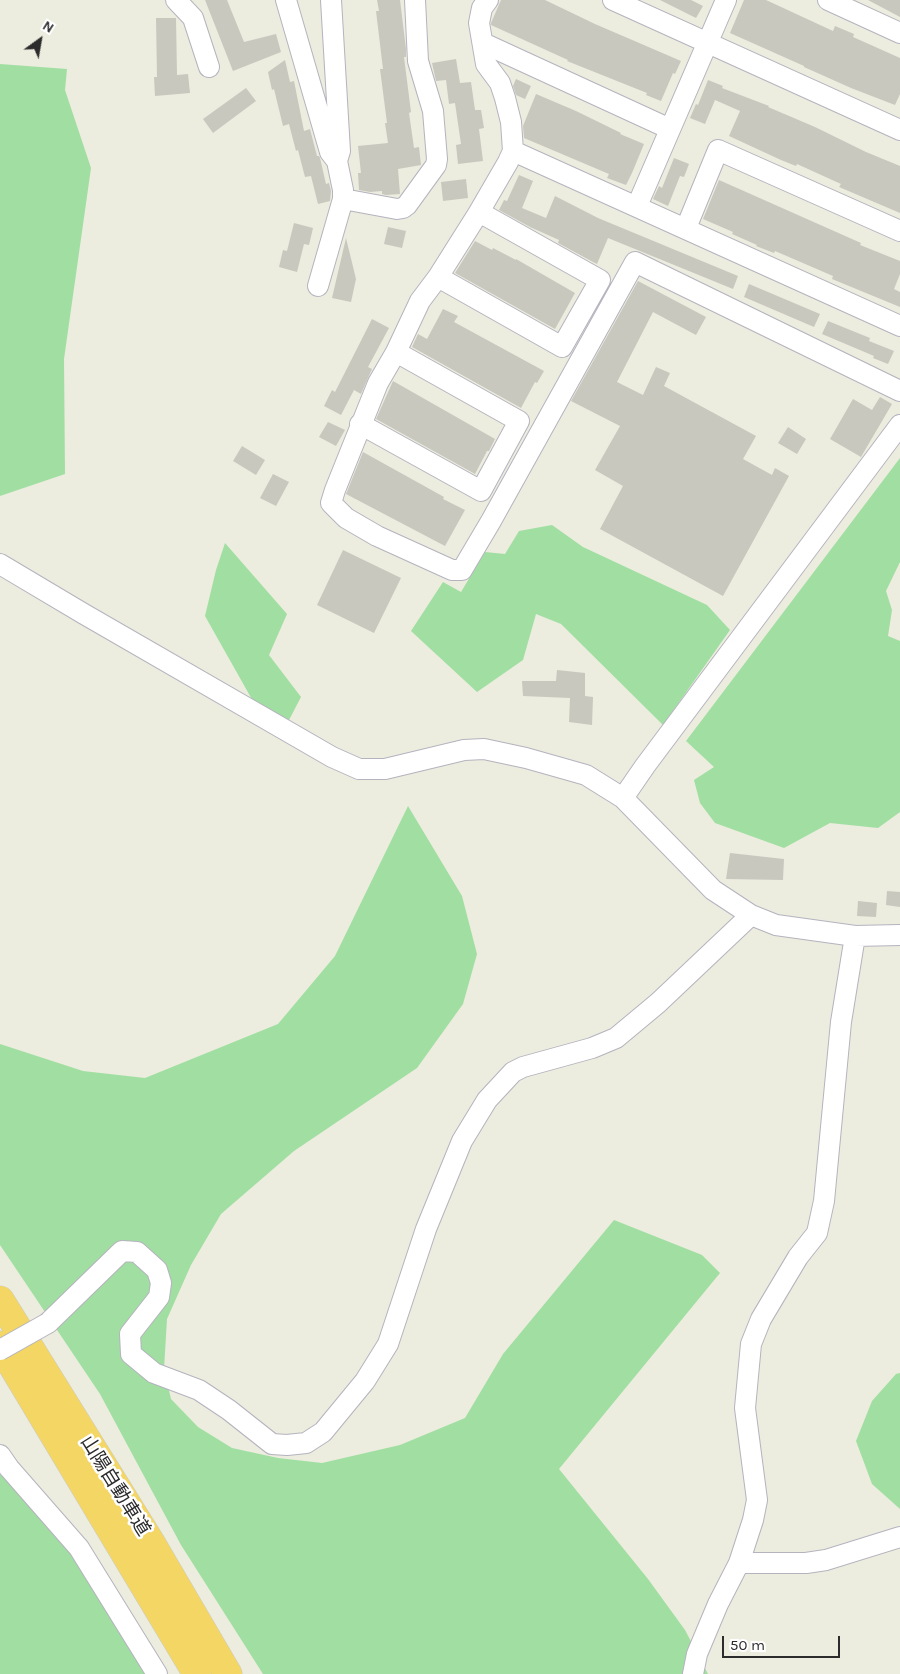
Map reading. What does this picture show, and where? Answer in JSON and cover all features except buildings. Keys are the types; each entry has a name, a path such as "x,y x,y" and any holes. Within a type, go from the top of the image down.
{"highway":[{"name":"山陽自動車道","path":"0,1300 152,1546 228,1674"},
{"name":"山陽自動車道","path":"0,1345 196,1674"}],"street":[{"path":"176,0 193,18 209,67"},
{"path":"286,0 330,152 337,161 343,190 343,199 318,286"},
{"path":"331,0 340,151 337,161"},
{"path":"343,199 403,208 408,205 436,165 434,118 418,62 414,0"},
{"path":"488,0 482,8 479,23 486,64 500,83 505,98 511,122 513,150 479,212 438,277 420,301 396,352 378,383 335,490 332,503 346,518 377,536 452,570 462,570 634,262 900,390"},
{"path":"613,0 900,130"},
{"path":"637,206 726,0"},
{"path":"828,0 900,33"},
{"path":"483,43 670,129"},
{"path":"513,150 900,326"},
{"path":"686,228 718,150 900,231"},
{"path":"438,277 562,347 600,280 479,212"},
{"path":"360,424 481,491 519,422 396,352"},
{"path":"623,798 656,750 900,425"},
{"path":"0,564 332,757 359,769 385,769 464,750 484,749 526,758 586,775 623,798 713,890 751,915 776,925 856,936 900,935"},
{"path":"0,1350 48,1323 122,1251 137,1252 156,1270 161,1283 159,1297 130,1334 131,1354 154,1373 199,1390 230,1410 272,1444 287,1445 306,1442 323,1432 365,1381 388,1344 426,1229 462,1141 487,1100 513,1072 523,1067 592,1048 616,1038 658,1003 751,915"},
{"path":"692,1674 700,1646 718,1604 739,1563 753,1520 757,1500 745,1408 751,1344 761,1319 798,1257 817,1233 824,1202 841,1022 856,936"},
{"path":"0,1455 9,1468 79,1548 157,1674"},
{"path":"739,1563 806,1563 826,1560 900,1538"}],"green space":[{"path":"0,64 67,69 65,90 91,168 64,359 65,474 0,496"},
{"path":"900,458 900,562 886,591 892,610 888,636 900,641 900,812 878,828 830,823 784,848 715,823 700,803 694,780 714,767 686,741"},
{"path":"552,525 583,547 707,605 730,630 663,725 561,624 536,614 523,660 477,692 411,631 443,582 461,592 485,552 505,554 519,531"},
{"path":"225,543 287,614 269,655 301,697 289,720 254,703 205,616 216,570"},
{"path":"408,806 462,896 477,954 463,1004 417,1068 294,1151 221,1214 191,1265 167,1319 164,1369 171,1399 198,1427 232,1448 278,1458 322,1463 400,1445 465,1418 503,1354 614,1220 702,1255 720,1273 559,1469 648,1579 685,1630 708,1674 263,1674 181,1545 100,1394 0,1245 0,1044 83,1071 145,1078 278,1024 335,956"},
{"path":"900,1373 900,1509 872,1484 856,1441 872,1401 896,1374"},
{"path":"0,1471 73,1555 147,1674 0,1674"}]}
